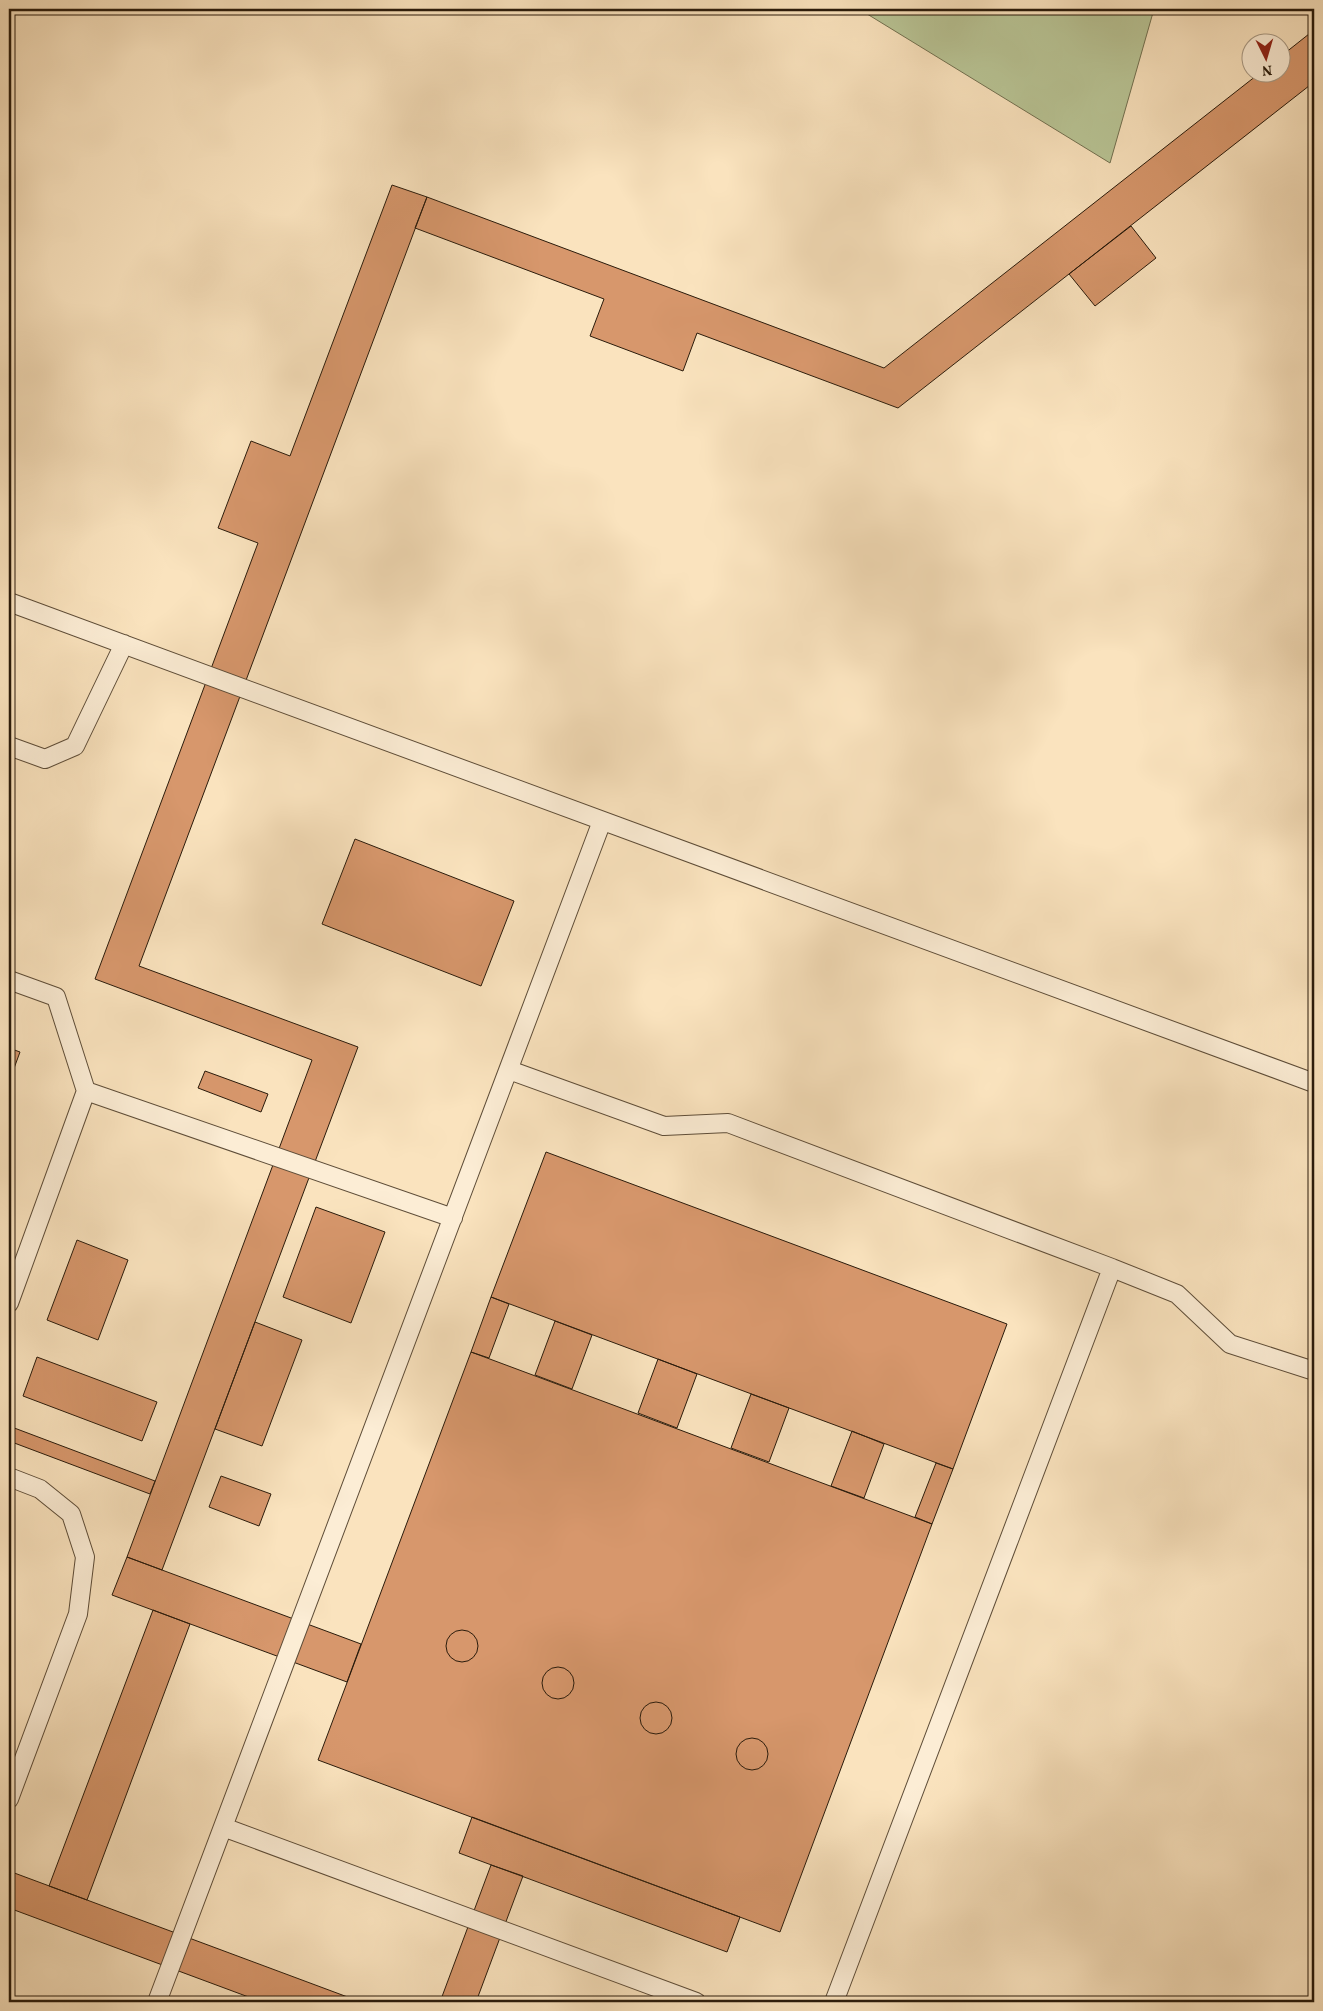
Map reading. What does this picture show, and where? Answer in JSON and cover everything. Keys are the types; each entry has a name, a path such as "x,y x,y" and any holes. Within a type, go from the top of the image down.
{"lane":[{"path":"9,602 1314,1083"},
{"path":"9,746 45,759 76,746 124,644"},
{"path":"157,2002 602,821"},
{"path":"9,980 56,997 86,1091 9,1303"},
{"path":"509,1070 664,1126 728,1123 1177,1294 1230,1344 1314,1371"},
{"path":"86,1091 453,1218"},
{"path":"834,2002 1112,1268"},
{"path":"9,1477 40,1489 71,1514 85,1557 78,1614 9,1799"},
{"path":"224,1827 696,2002"}],"green space":[{"path":"859,9 1154,9 1110,163"}],"building":[{"path":"1314,30 1314,82 898,408 697,333 683,371 590,336 604,299 415,228 427,197 884,368 1248,82 1290,82 1290,49"},
{"path":"392,185 427,197 139,966 358,1047 162,1570 127,1557 312,1060 95,979 258,543 218,528 251,441 290,456"},
{"path":"1131,226 1156,258 1095,306 1069,274"},
{"path":"355,839 514,901 481,986 322,924"},
{"path":"9,1048 20,1052 9,1082"},
{"path":"205,1071 268,1094 261,1112 198,1088"},
{"path":"546,1152 1007,1324 953,1469 491,1297"},
{"path":"316,1207 385,1232 351,1323 283,1297"},
{"path":"77,1240 128,1260 98,1340 47,1320"},
{"path":"491,1297 509,1304 489,1358 471,1352"},
{"path":"555,1321 592,1335 572,1389 535,1375"},
{"path":"255,1322 302,1340 262,1446 215,1429"},
{"path":"471,1352 932,1524 780,1932 318,1760"},
{"path":"37,1357 157,1402 142,1441 23,1396"},
{"path":"658,1359 697,1374 677,1428 638,1413"},
{"path":"751,1394 789,1408 769,1462 731,1448"},
{"path":"9,1426 155,1481 150,1494 9,1441"},
{"path":"852,1431 884,1444 864,1498 831,1486"},
{"path":"936,1463 953,1469 932,1524 915,1517"},
{"path":"221,1476 271,1494 259,1526 209,1507"},
{"path":"127,1557 361,1644 347,1682 112,1595"},
{"path":"153,1610 190,1624 87,1900 49,1886"},
{"path":"462,1630 468,1631 473,1635 477,1640 477,1652 473,1657 468,1661 462,1662 456,1661 451,1657 447,1652 446,1646 447,1640 451,1635 456,1631"},
{"path":"558,1667 564,1668 569,1672 573,1677 573,1689 569,1694 564,1698 558,1699 552,1698 547,1694 543,1689 542,1683 543,1677 547,1672 552,1668"},
{"path":"656,1702 662,1703 667,1707 671,1712 671,1724 667,1729 662,1733 656,1734 650,1733 645,1729 641,1724 640,1718 641,1712 645,1707 650,1703"},
{"path":"752,1738 758,1739 763,1743 767,1748 767,1760 763,1765 758,1769 752,1770 746,1769 741,1765 737,1760 736,1754 737,1748 741,1743 746,1739"},
{"path":"472,1817 740,1917 727,1952 459,1853"},
{"path":"491,1865 523,1876 476,2002 440,2002"},
{"path":"9,1871 361,2002 262,2002 9,1908"}]}
